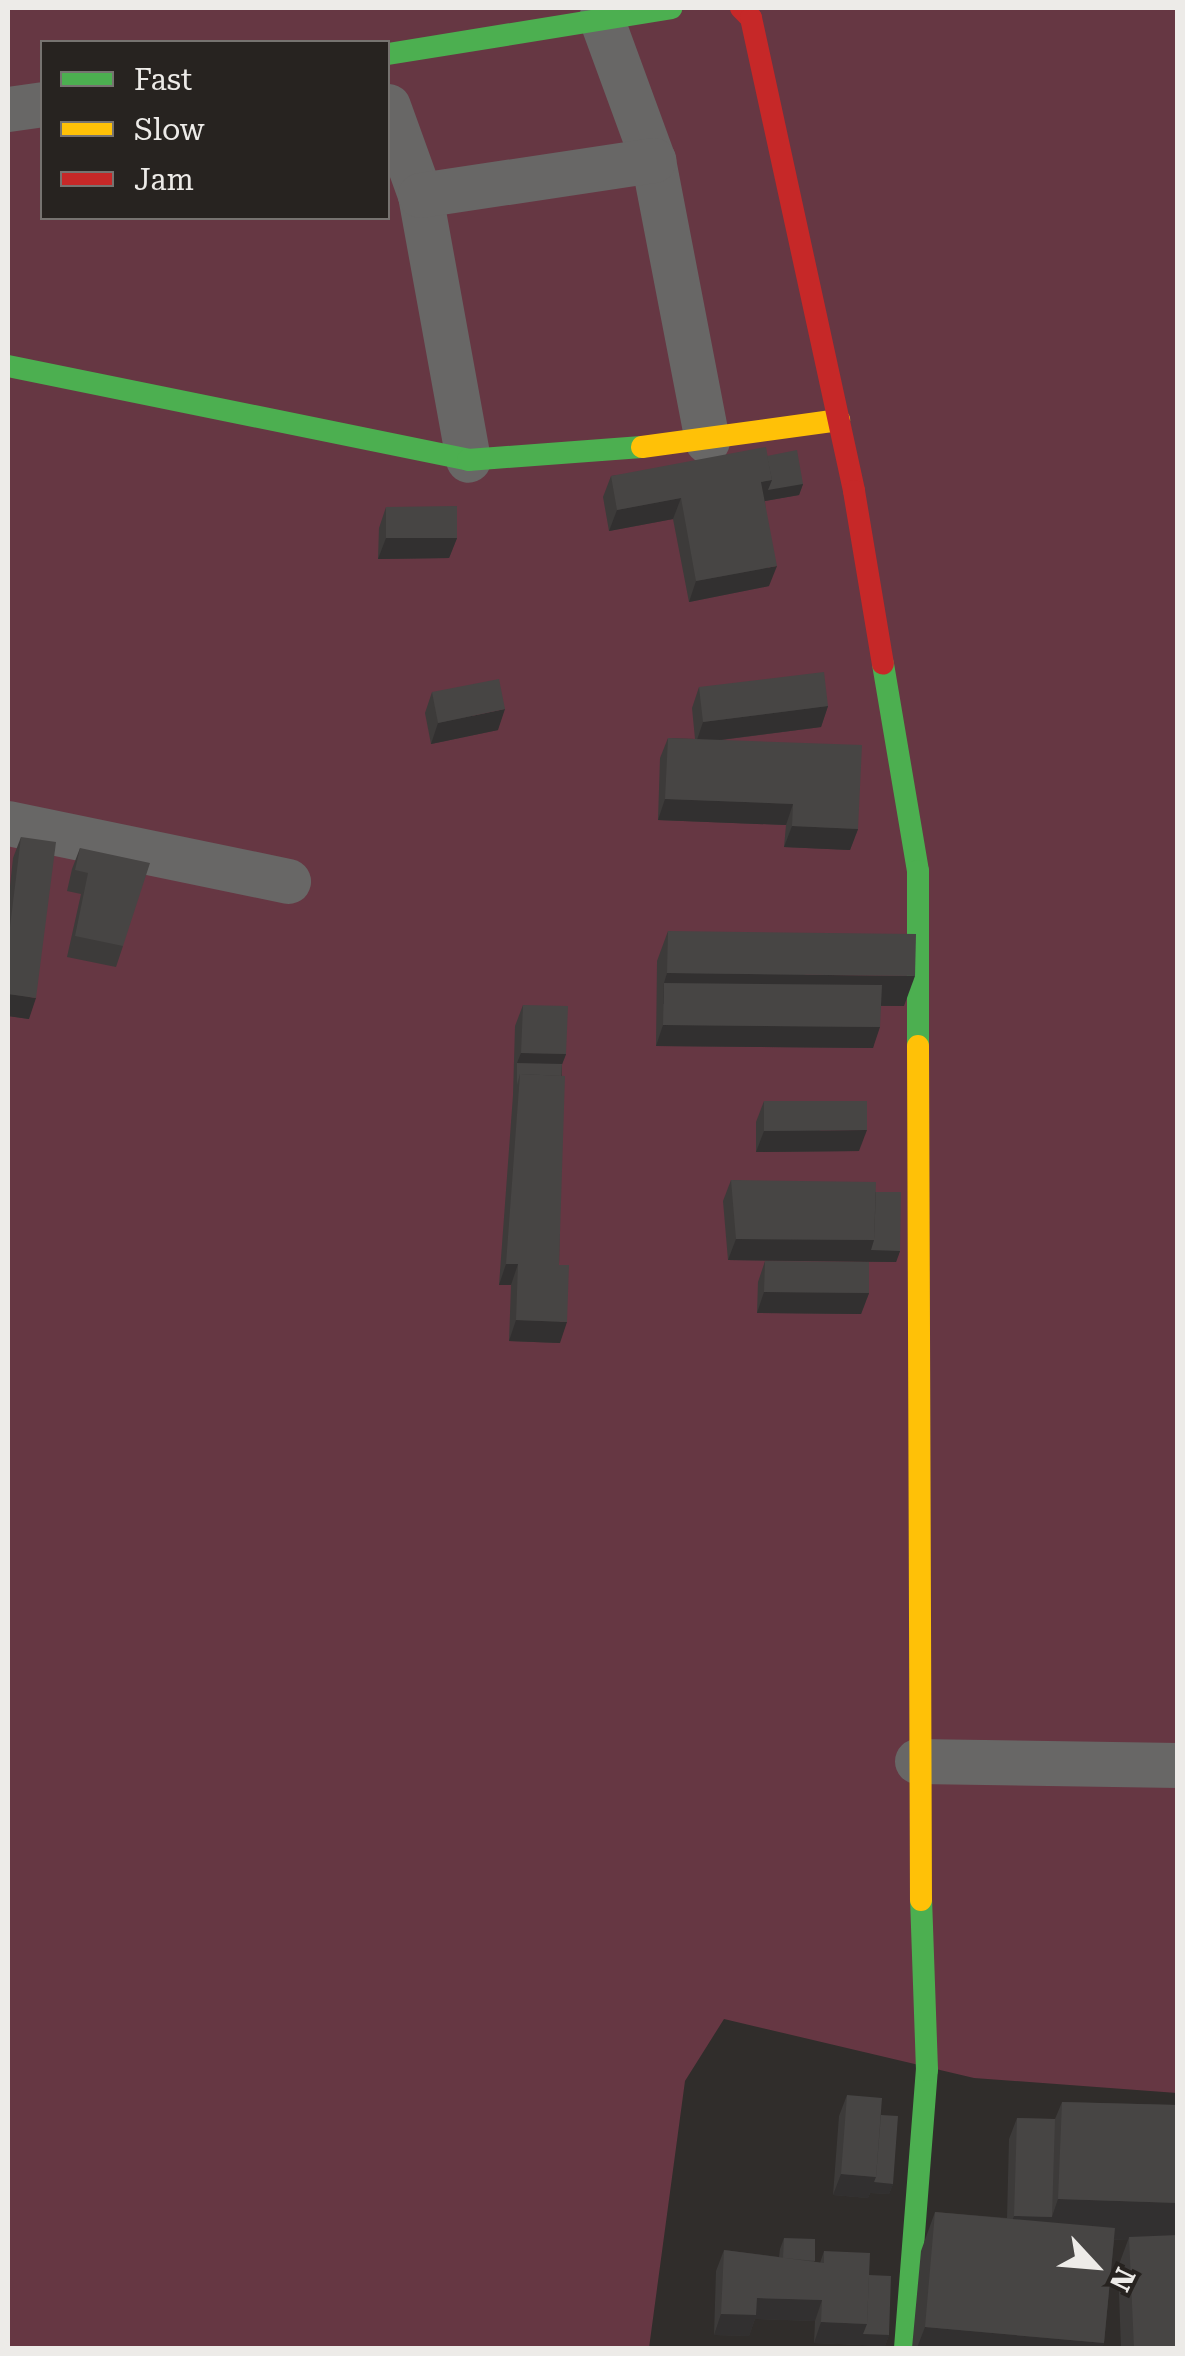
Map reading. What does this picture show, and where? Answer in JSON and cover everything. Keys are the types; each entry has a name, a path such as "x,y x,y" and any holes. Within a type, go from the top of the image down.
{"street":[{"path":"390,54 671,8"},
{"path":"741,8 751,18 838,420 918,871 917,1761 927,2070 905,2348"},
{"path":"600,18 654,160 707,441"},
{"path":"8,110 40,104"},
{"path":"390,112 420,195 468,460"},
{"path":"420,195 654,160"},
{"path":"8,366 468,460 707,441 838,420"},
{"path":"8,823 288,881"},
{"path":"917,1761 1178,1765"}],"shaded area":[{"path":"8,8 1177,8 1177,2093 974,2078 724,2019 685,2081 649,2348 8,2348"}],"building":[{"path":"766,447 772,480 761,482 777,566 696,581 681,498 617,510 611,476"},
{"path":"797,450 803,484 768,490 772,480 767,456"},
{"path":"457,506 457,538 386,538 386,507"},
{"path":"824,672 828,706 703,722 699,687"},
{"path":"499,679 505,709 438,723 432,692"},
{"path":"668,738 862,745 858,829 792,826 793,804 665,799"},
{"path":"21,837 56,842 36,998 8,994 8,943"},
{"path":"80,848 150,863 123,946 75,936 88,873 75,870"},
{"path":"668,931 916,934 915,976 667,973"},
{"path":"664,983 882,985 880,1027 663,1025"},
{"path":"523,1005 568,1006 566,1054 521,1053"},
{"path":"517,1063 562,1064 561,1076 520,1074 517,1085"},
{"path":"520,1074 565,1076 559,1265 569,1265 567,1322 516,1320 518,1264 506,1264"},
{"path":"764,1101 867,1101 867,1130 764,1131"},
{"path":"731,1180 876,1182 874,1240 736,1239"},
{"path":"876,1192 901,1192 900,1251 871,1250"},
{"path":"765,1261 869,1262 869,1293 764,1292"},
{"path":"847,2095 882,2098 876,2177 841,2174"},
{"path":"1062,2102 1178,2105 1178,2203 1058,2199"},
{"path":"881,2115 898,2116 893,2184 874,2182"},
{"path":"1017,2118 1055,2119 1052,2217 1014,2216"},
{"path":"935,2212 1115,2228 1104,2343 925,2327"},
{"path":"1178,2235 1178,2348 1134,2348 1129,2237"},
{"path":"784,2238 815,2239 815,2261 783,2258"},
{"path":"724,2250 824,2263 824,2251 870,2253 867,2324 821,2322 822,2300 757,2298 756,2315 721,2314"},
{"path":"869,2275 891,2276 889,2335 863,2334"}],"traffic: fast":[{"path":"390,54 671,8"},
{"path":"8,366 468,460 642,447"},
{"path":"883,664 918,871 918,1046"},
{"path":"905,2348 927,2070 921,1900"}],"traffic: slow":[{"path":"642,447 839,420"},
{"path":"918,1046 921,1900"}],"traffic: jam":[{"path":"741,8 751,18 854,491 883,664"}]}
